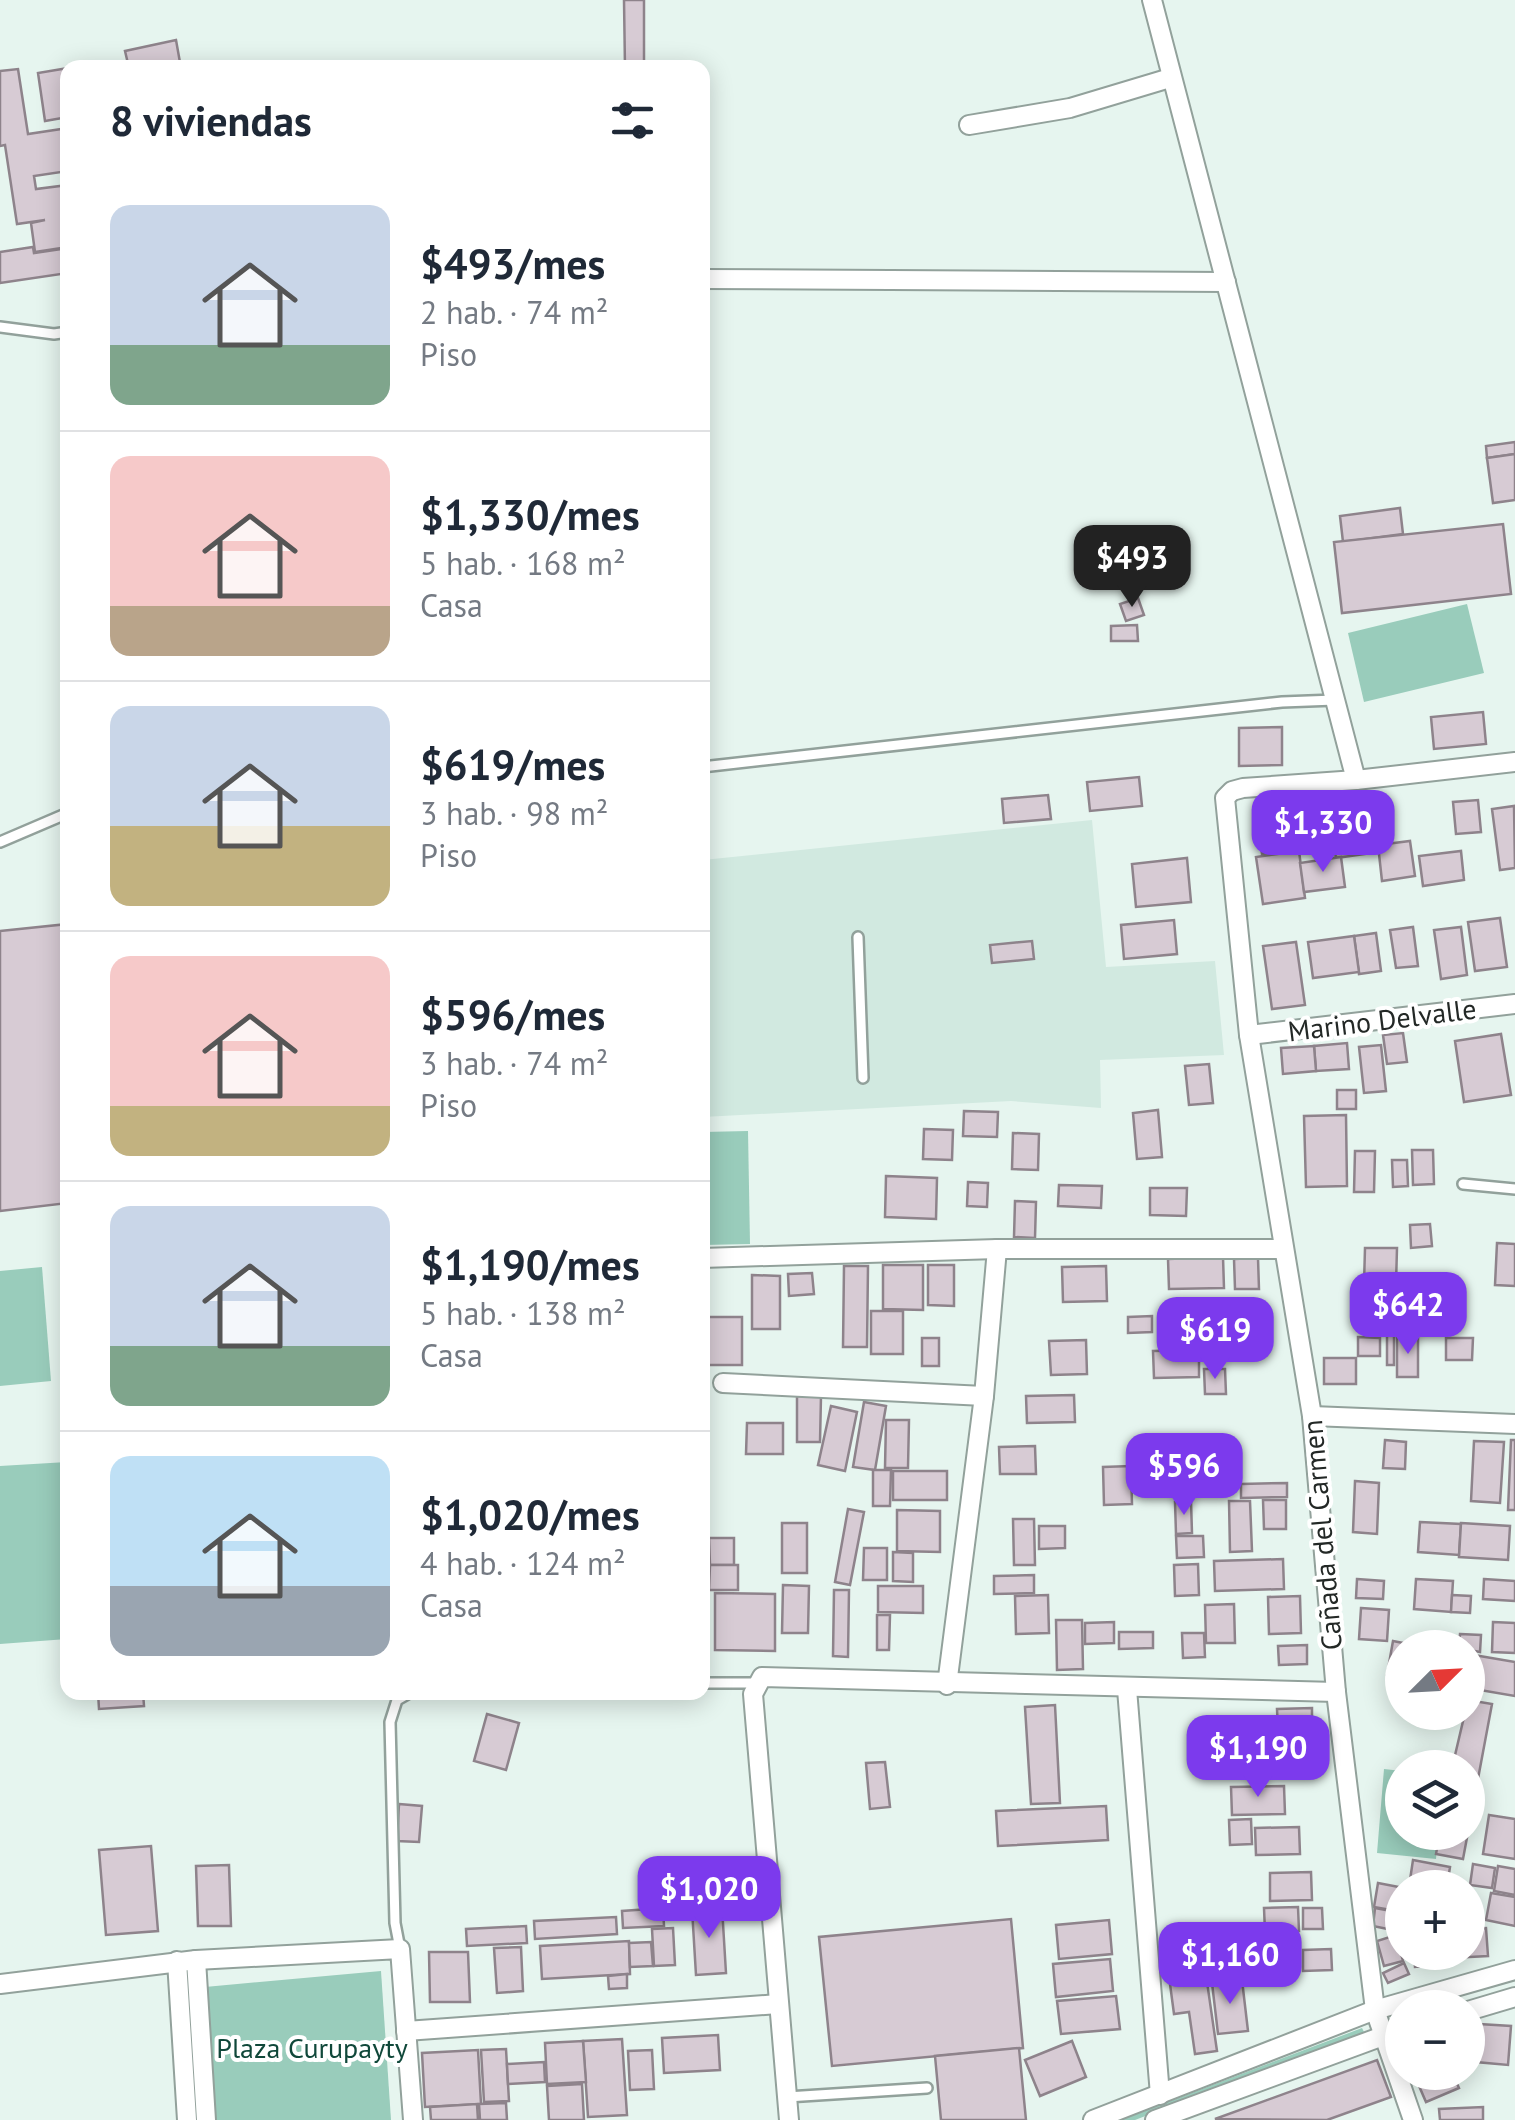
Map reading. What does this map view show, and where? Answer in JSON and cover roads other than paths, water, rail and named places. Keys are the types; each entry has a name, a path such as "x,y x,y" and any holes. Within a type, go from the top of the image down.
{"street":[{"path":"1152,0 1356,780 1515,762"},
{"path":"969,125 1070,108 1170,78"},
{"path":"710,278 1226,282"},
{"name":"Cañada del Carmen","path":"1356,780 1243,788 1225,798 1249,1035 1312,1416 1336,1692 1374,2010 1412,2120"},
{"name":"Marino Delvalle","path":"1249,1035 1515,1004"},
{"path":"710,1258 997,1249 1283,1249"},
{"path":"946,1684 984,1396 997,1249"},
{"path":"723,1383 984,1396"},
{"path":"1312,1416 1515,1424"},
{"path":"789,2120 753,1694 762,1677 1336,1692"},
{"path":"1127,1689 1160,2094"},
{"path":"0,1984 186,1960 400,1949 413,2120"},
{"path":"186,1960 187,2120"},
{"path":"186,1960 206,2120"},
{"path":"1093,2120 1374,2010 1515,1970"},
{"path":"1485,2005 1515,1997"},
{"path":"406,2031 778,2004"},
{"path":"1155,2120 1383,2034"}],"lane":[{"path":"0,327 60,331"},
{"path":"710,766 1282,702 1335,700"},
{"path":"0,842 60,816"},
{"path":"858,937 862,1078"},
{"path":"1464,1184 1515,1189"},
{"path":"710,1683 757,1682"},
{"path":"397,1700 390,1722 400,1949"},
{"path":"787,2096 927,2088"}],"park label":[{"name":"Plaza Curupayty","path":"312,2048"}]}
